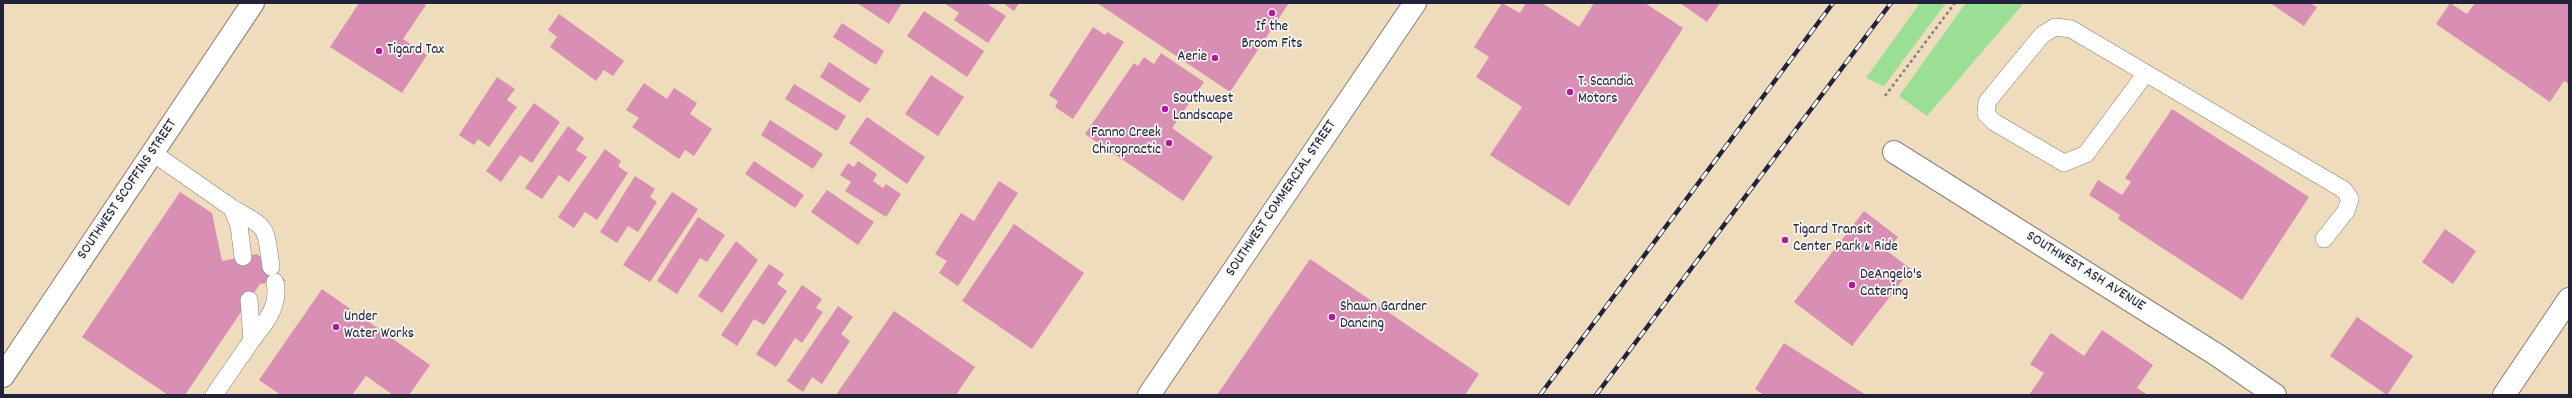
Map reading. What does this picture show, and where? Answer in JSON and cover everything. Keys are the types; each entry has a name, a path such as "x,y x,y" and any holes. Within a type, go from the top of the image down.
{"street":[{"name":"SOUTHWEST SCOFFINS STREET","path":"3,376 254,3"},
{"name":"SOUTHWEST COMMERCIAL STREET","path":"1150,395 1415,3"},
{"name":"SOUTHWEST ASH AVENUE","path":"1894,152 2217,355 2275,395"},
{"path":"2504,395 2569,299"}],"lane":[{"path":"2146,73 2086,154 2064,163 1994,122 1986,114 1987,102 2042,35 2055,27 2071,29 2146,73 2344,190 2350,199 2346,211 2324,239"},
{"path":"152,153 232,208 259,223 266,232 273,275 275,303 269,318 214,395"},
{"path":"232,208 239,226 243,257"},
{"path":"249,300 252,340"}],"path":[{"path":"1885,96 1955,3"}],"green space":[{"path":"1920,3 1946,3 1884,86 1866,78"},
{"path":"1966,3 2024,3 1927,116 1899,96"}],"building":[{"name":"Tigard Tax","path":"359,3 422,3 426,5 403,39 427,55 402,93 330,47"},
{"path":"857,3 902,3 889,24"},
{"path":"944,3 986,3 1006,16 988,43 954,20 959,13"},
{"path":"1003,3 1019,3 1014,11"},
{"name":"Aerie","path":"1097,3 1289,3 1230,92"},
{"name":"T. Scandia Motors","path":"1502,3 1520,13 1526,3 1542,3 1579,27 1594,3 1645,3 1683,28 1569,206 1490,155 1522,107 1476,77 1489,57 1474,47"},
{"path":"1680,3 1720,3 1707,22"},
{"path":"2270,3 2310,3 2317,7 2304,26"},
{"path":"2450,3 2467,14 2475,3 2569,3 2569,84 2564,81 2550,102 2436,24"},
{"path":"924,11 984,51 967,77 907,36"},
{"path":"559,14 624,61 613,76 604,70 596,81 550,47 557,37 548,30"},
{"path":"842,23 884,51 876,65 833,37"},
{"path":"1093,27 1105,35 1107,32 1124,42 1073,119 1055,107 1058,101 1049,95"},
{"path":"1161,53 1204,82 1172,128 1213,157 1183,201 1085,134 1134,63 1138,66 1144,57 1154,64"},
{"path":"829,62 870,89 860,103 820,77"},
{"path":"931,75 964,97 938,136 905,114"},
{"path":"497,77 515,89 507,100 517,107 489,147 478,139 474,145 459,135"},
{"path":"644,83 667,99 674,88 697,103 690,114 712,129 694,156 685,150 679,159 632,127 639,118 626,110"},
{"path":"794,84 846,116 837,131 785,99"},
{"path":"534,103 560,122 532,163 520,155 501,182 486,171"},
{"path":"2172,109 2309,197 2242,300 2118,219 2120,215 2089,195 2098,180 2122,195 2131,182 2125,178"},
{"path":"867,117 925,157 907,184 849,143"},
{"path":"770,120 823,154 813,169 761,135"},
{"path":"568,126 584,138 576,150 587,157 569,182 559,175 542,199 525,188"},
{"path":"605,149 621,161 618,166 628,173 597,220 585,212 574,228 558,217"},
{"path":"754,161 804,195 795,208 745,174"},
{"path":"858,161 877,174 873,181 883,188 886,184 901,194 886,217 845,191 851,182 840,175 848,163 854,167"},
{"path":"635,176 655,189 650,197 657,202 638,232 628,226 617,243 600,232"},
{"path":"999,181 1018,193 958,286 939,273 947,261 935,254 961,213 974,221"},
{"path":"827,190 874,222 858,245 811,212"},
{"path":"180,192 212,213 222,261 257,254 286,281 260,284 185,395 168,395 82,337"},
{"path":"672,192 698,209 650,282 623,265"},
{"name":"DeAngelo's Catering","path":"1864,211 1898,237 1887,251 1911,269 1852,346 1794,302"},
{"path":"698,217 725,235 707,262 700,258 677,294 657,281"},
{"path":"1014,224 1084,273 1032,349 962,301"},
{"path":"2445,229 2476,251 2453,284 2422,262"},
{"path":"736,241 758,260 722,313 698,296"},
{"name":"Shawn Gardner Dancing","path":"1310,259 1479,374 1465,395 1217,395"},
{"path":"769,264 784,274 777,284 787,291 764,325 754,319 737,346 721,335"},
{"path":"802,285 822,299 816,308 823,312 802,343 795,338 776,367 756,354"},
{"name":"Under Water Works","path":"322,289 430,365 409,395 393,395 366,376 352,395 281,395 259,380"},
{"path":"838,306 853,317 841,334 850,341 822,384 812,377 803,392 787,381"},
{"path":"894,311 975,367 956,395 836,395"},
{"path":"2357,317 2413,356 2387,395 2330,356"},
{"path":"2102,330 2153,365 2137,388 2148,395 2029,395 2044,373 2030,364 2051,333 2084,356"},
{"path":"1784,343 1866,395 1764,395 1755,389"}],"railway":[{"path":"1540,395 1833,3"},
{"path":"1596,395 1891,3"}],"place":[{"name":"If the Broom Fits","path":"1272,13"},
{"name":"Tigard Tax","path":"379,51"},
{"name":"Aerie","path":"1215,58"},
{"name":"T. Scandia Motors","path":"1570,92"},
{"name":"Southwest Landscape","path":"1165,109"},
{"name":"Fanno Creek Chiropractic","path":"1169,143"},
{"name":"Tigard Transit Center Park & Ride","path":"1785,240"},
{"name":"DeAngelo's Catering","path":"1852,285"},
{"name":"Shawn Gardner Dancing","path":"1332,317"},
{"name":"Under Water Works","path":"336,327"}]}
